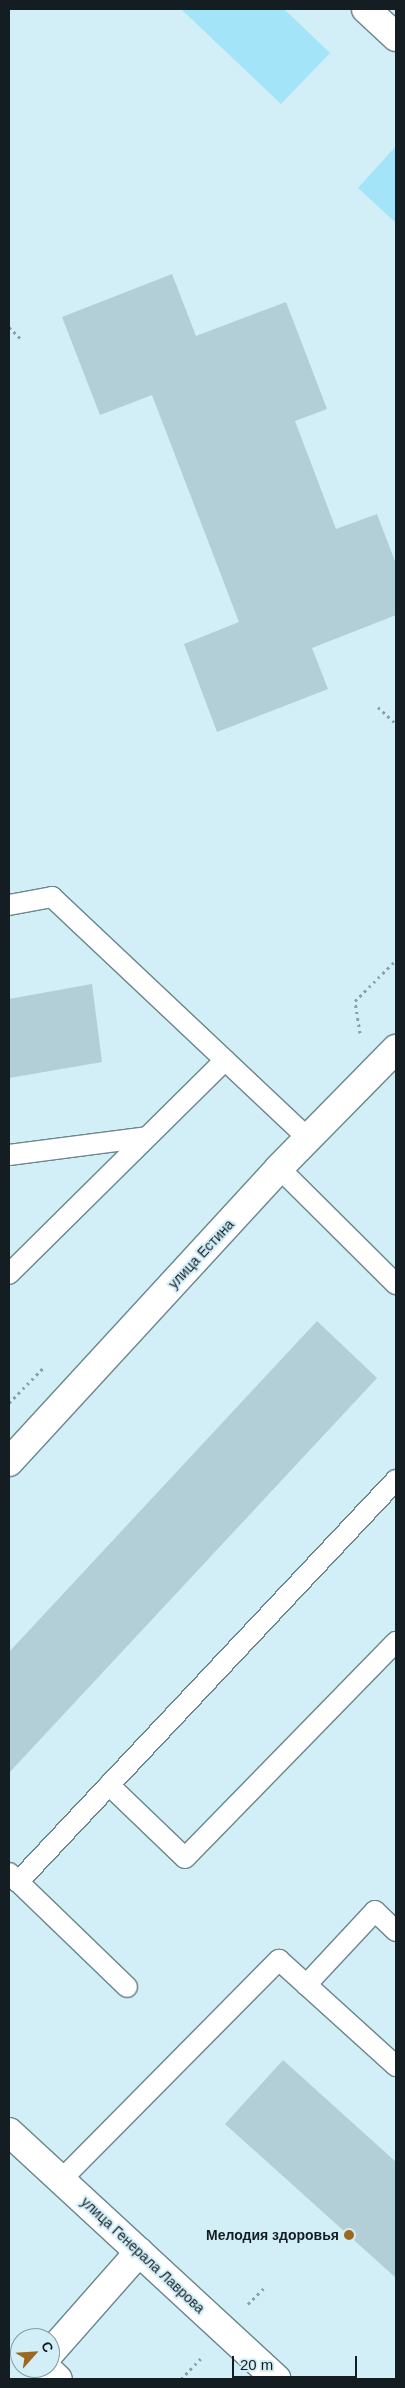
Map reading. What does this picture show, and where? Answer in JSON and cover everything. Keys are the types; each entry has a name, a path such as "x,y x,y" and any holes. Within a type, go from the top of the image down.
{"street":[{"path":"366,9 396,37"},
{"name":"улица Естина","path":"9,1462 279,1168 396,1049"},
{"name":"улица Генерала Лаврова","path":"9,2132 277,2379"},
{"path":"60,2342 139,2252"}],"lane":[{"path":"9,906 52,897 308,1138"},
{"path":"9,1274 225,1060"},
{"path":"9,1155 147,1137"},
{"path":"279,1168 396,1284"},
{"path":"127,1987 13,1878 109,1785 396,1480"},
{"path":"109,1785 185,1858 396,1642"},
{"path":"306,1985 375,1911 396,1931"},
{"path":"61,2180 279,1960 396,2066"}],"path":[{"path":"9,327 22,340"},
{"path":"378,707 396,724"}],"shaded area":[{"path":"181,9 284,9 330,53 281,104"},
{"path":"396,146 396,223 358,188"}],"building":[{"path":"172,274 196,336 286,302 327,409 295,421 336,529 377,514 396,564 396,615 312,648 328,689 217,732 184,644 239,622 152,395 100,415 62,317"},
{"path":"92,984 102,1062 9,1078 9,999"},
{"path":"317,1321 377,1378 9,1773 9,1652"},
{"path":"283,2060 396,2162 396,2278 225,2124"}],"place":[{"name":"Мелодия здоровья","path":"349,2235"}]}
